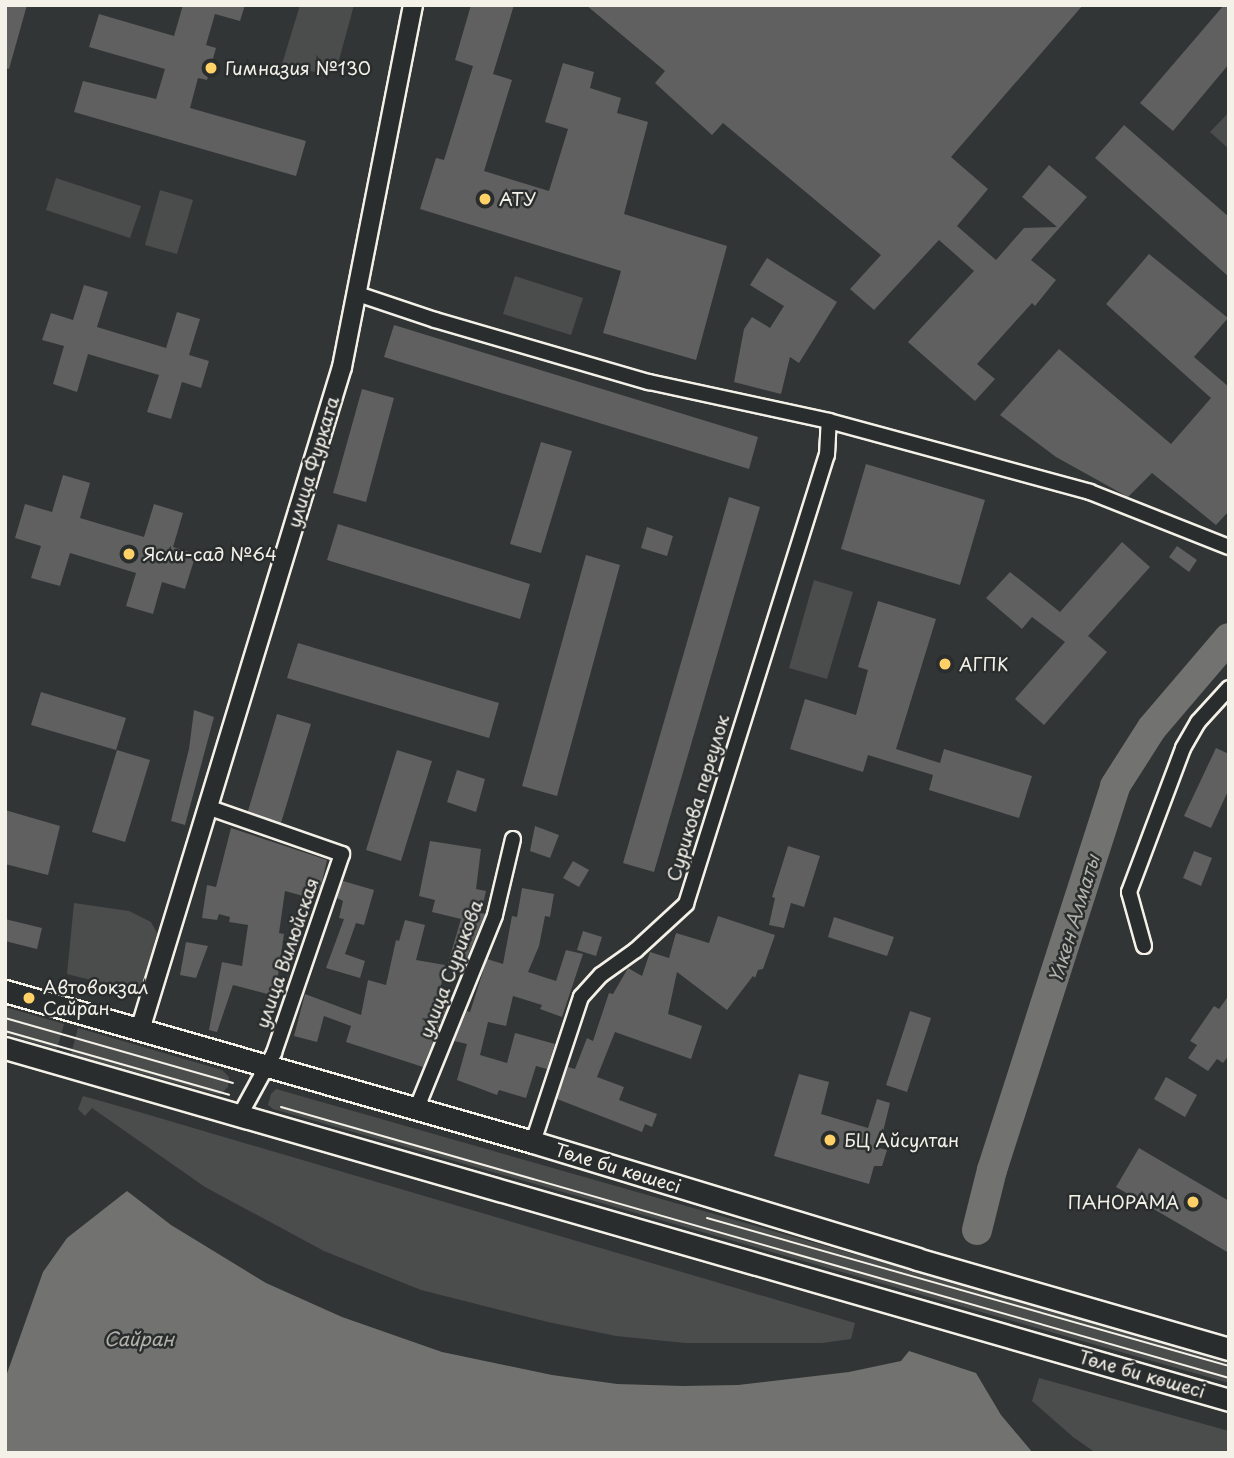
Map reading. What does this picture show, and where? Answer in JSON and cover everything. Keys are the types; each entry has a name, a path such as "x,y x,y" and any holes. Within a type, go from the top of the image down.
{"main road":[{"name":"Төле би көшесі","path":"5,991 533,1142 917,1259 1229,1349"},
{"name":"Төле би көшесі","path":"5,1048 1229,1400"}],"street":[{"name":"улица Фурката","path":"139,1030 342,367 414,5"},
{"path":"358,294 435,320 649,382 829,421 1090,492 1229,547"},
{"name":"Сурикова переулок","path":"533,1142 581,997 601,975 636,950 686,904 827,455 829,421"},
{"path":"1144,946 1129,892 1183,748 1198,722 1229,688"},
{"name":"улица Вилюйская","path":"207,807 342,854 268,1065 240,1115"},
{"name":"улица Сурикова","path":"416,1110 495,915 513,839"}],"shaded area":[{"path":"300,5 354,5 336,71 327,75 282,64"},
{"path":"1229,112 1229,149 1210,132"},
{"path":"56,178 141,206 130,238 46,210"},
{"path":"160,190 193,200 177,254 145,245"},
{"path":"515,276 583,298 571,335 503,314"},
{"path":"814,580 853,592 827,679 789,668"},
{"path":"74,903 129,911 151,922 157,933 141,993 67,974"},
{"path":"5,1007 64,1024 57,1049 5,1034"},
{"path":"78,1028 222,1070 229,1077 228,1087 220,1095 71,1054"},
{"path":"276,1089 1229,1361 1229,1383 273,1109 268,1105 271,1094"},
{"path":"83,1096 855,1323 851,1339 822,1343 685,1343 616,1336 421,1290 324,1251 205,1187 92,1108 85,1116 78,1109"},
{"path":"1039,1378 1229,1431 1229,1453 1096,1453 1032,1401"}],"water":[{"name":"Сайран","path":"127,1191 171,1225 266,1283 342,1317 442,1352 552,1375 617,1384 683,1386 738,1385 849,1372 901,1361 909,1351 976,1373 1001,1415 1033,1453 5,1453 5,1379 43,1272 67,1238"}],"building":[{"path":"5,5 27,5 9,69 5,68"},
{"path":"183,5 245,5 240,21 215,14 206,45 216,48 207,80 198,78 190,108 306,141 296,176 74,112 83,81 156,99 165,69 89,47 99,14 174,36"},
{"path":"471,5 514,5 493,74 512,80 484,171 549,191 568,129 545,122 563,63 594,72 590,88 621,98 617,113 648,122 624,214 727,246 696,360 603,333 621,271 420,209 436,158 444,160 473,66 455,60"},
{"path":"586,5 1083,5 951,157 988,189 957,226 996,260 1024,228 1057,227 1022,197 1049,165 1087,197 1031,260 1056,280 1035,306 1032,303 977,364 995,379 975,401 908,342 974,271 939,240 874,310 850,289 881,255 723,123 712,135 655,83 665,71"},
{"path":"1224,5 1229,5 1229,64 1173,131 1140,103"},
{"path":"1124,125 1229,217 1229,277 1095,158"},
{"path":"1149,254 1228,318 1194,357 1229,387 1229,511 1216,525 1152,473 1128,497 1056,457 1000,415 1059,349 1171,444 1211,398 1106,304"},
{"path":"767,258 837,302 799,363 790,357 781,394 734,382 744,329 752,317 770,328 784,306 750,285"},
{"path":"84,285 108,292 97,327 166,348 177,312 200,319 189,355 209,361 201,388 182,382 171,419 147,412 159,375 88,354 77,392 53,384 64,346 42,340 51,313 73,320"},
{"path":"394,325 758,437 749,469 384,357"},
{"path":"362,389 394,398 366,502 333,493"},
{"path":"541,442 572,451 541,553 510,544"},
{"path":"866,464 985,500 960,585 841,549"},
{"path":"63,475 90,483 80,518 144,537 154,504 183,513 173,547 196,554 185,589 162,582 153,614 126,606 136,573 70,553 60,586 31,578 41,546 15,538 25,504 52,512"},
{"path":"729,497 760,507 654,872 623,863"},
{"path":"338,524 530,584 520,619 327,560"},
{"path":"647,527 673,536 667,556 641,548"},
{"path":"1122,542 1150,567 1088,636 1107,652 1044,725 1015,699 1065,642 1032,617 1022,629 986,598 1010,572 1060,612"},
{"path":"1177,546 1197,560 1189,572 1169,557"},
{"path":"586,555 620,565 557,796 522,786"},
{"path":"878,601 936,619 896,749 940,763 944,749 1032,776 1019,818 929,790 933,775 868,755 863,772 790,749 805,699 856,715 868,670 858,667"},
{"path":"298,643 499,703 489,738 287,678"},
{"path":"41,692 126,718 116,750 31,725"},
{"path":"194,710 214,717 185,825 171,821 189,749"},
{"path":"277,714 311,724 281,823 248,811"},
{"path":"1216,748 1229,754 1229,789 1211,828 1184,816"},
{"path":"117,750 150,760 125,842 92,832"},
{"path":"397,750 432,761 401,861 366,850"},
{"path":"457,770 485,779 476,812 447,802"},
{"path":"5,810 60,826 48,875 5,864"},
{"path":"535,826 559,835 550,858 530,851"},
{"path":"231,828 327,860 320,890 317,888 314,899 285,891 279,933 284,934 275,996 233,985 217,1032 209,1030 222,962 242,966 248,925 229,922 230,917 219,914 217,920 202,918 207,885 216,887"},
{"path":"430,841 481,849 476,889 486,891 481,913 485,914 463,967 448,963 461,919 432,912 435,900 419,896"},
{"path":"788,846 820,856 804,907 791,903 784,928 769,925 775,898 772,897"},
{"path":"1194,851 1212,858 1201,886 1183,878"},
{"path":"573,861 589,870 579,887 563,878"},
{"path":"343,881 374,890 364,925 356,923 345,954 365,961 360,978 326,968 344,919 339,918 343,901 337,898"},
{"path":"522,888 554,894 550,917 545,916 539,946 528,972 556,981 566,950 583,954 562,1017 540,1009 542,1005 513,996 506,1026 488,1022 480,1055 507,1063 515,1033 555,1044 547,1069 536,1066 526,1098 499,1090 497,1095 457,1080 467,1044 454,1041 467,1011 470,1012 487,959 503,964 512,916 517,917"},
{"path":"718,916 775,935 763,969 758,970 755,978 753,976 727,1010 677,972 668,1014 702,1026 691,1059 615,1032 597,1077 624,1087 619,1100 657,1114 652,1127 645,1124 642,1132 557,1099 568,1067 575,1069 587,1038 593,1041 609,993 613,994 628,968 642,976 650,952 669,958 676,933 709,943"},
{"path":"834,917 894,937 887,956 828,937"},
{"path":"5,919 42,928 37,949 5,941"},
{"path":"405,920 425,925 416,960 445,965 438,1001 448,1004 423,1067 346,1042 351,1026 324,1016 317,1042 294,1036 305,994 361,1015 368,980 386,985 396,940 399,941"},
{"path":"583,931 602,937 596,956 577,950"},
{"path":"186,942 208,946 196,978 180,975"},
{"path":"1229,995 1229,1055 1223,1063 1217,1059 1208,1071 1188,1058 1197,1045 1190,1041 1214,1006 1219,1009"},
{"path":"910,1011 931,1018 907,1092 886,1085"},
{"name":"БЦ Айсултан","path":"799,1074 829,1082 821,1114 868,1128 877,1099 890,1103 879,1148 887,1150 882,1166 874,1166 869,1184 774,1156"},
{"path":"1166,1077 1197,1095 1185,1117 1154,1099"},
{"path":"1139,1148 1229,1201 1229,1253 1116,1187"}],"waterway":[{"name":"Үлкен Алматы","path":"977,1230 992,1170 1115,786 1152,728 1229,638"}],"tram line":[{"path":"5,1018 233,1083"},
{"path":"5,1031 229,1095"},
{"path":"281,1107 1229,1378"},
{"path":"707,1218 1229,1366"}],"place":[{"name":"Гимназия №130","path":"211,68"},
{"name":"АТУ","path":"485,199"},
{"name":"Ясли-сад №64","path":"129,554"},
{"name":"АГПК","path":"945,664"},
{"name":"Автовокзал Сайран","path":"29,998"},
{"name":"БЦ Айсултан","path":"830,1140"},
{"name":"ПАНОРАМА","path":"1193,1202"}]}
